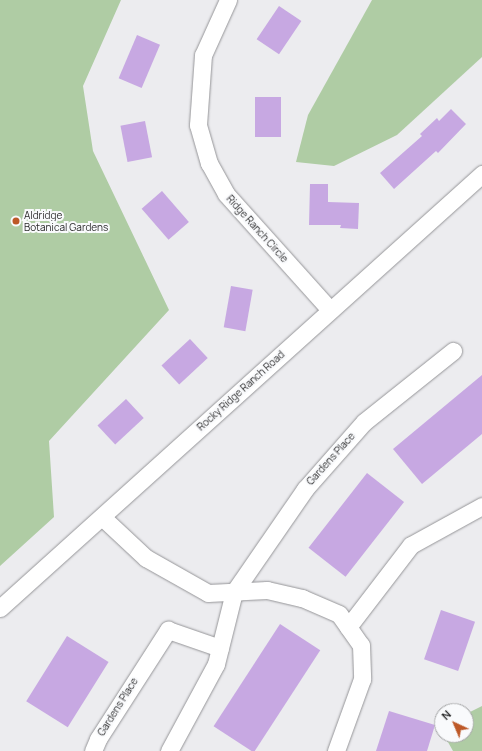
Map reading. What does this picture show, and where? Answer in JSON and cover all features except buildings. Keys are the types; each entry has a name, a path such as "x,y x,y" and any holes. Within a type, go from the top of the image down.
{"street":[{"name":"Ridge Ranch Circle","path":"228,0 203,55 198,125 209,163 226,194 330,310"},
{"name":"Rocky Ridge Ranch Road","path":"0,608 482,174"},
{"name":"Gardens Place","path":"169,751 216,664 234,592 305,489 364,422 453,350"},
{"path":"348,627 410,545 482,506"},
{"path":"102,517 146,558 208,593 267,590 302,598 340,614 361,645 362,679 336,751"},
{"name":"Gardens Place","path":"93,751 98,739 168,630 220,648"}],"green space":[{"path":"0,0 121,0 83,86 93,151 169,310 49,441 54,517 0,566"},
{"path":"372,0 482,0 482,57 397,135 334,166 296,162 308,115"},
{"path":"482,706 482,751 453,751 448,743 474,743 474,710"}],"place":[{"name":"Aldridge Botanical Gardens","path":"16,221"}]}
